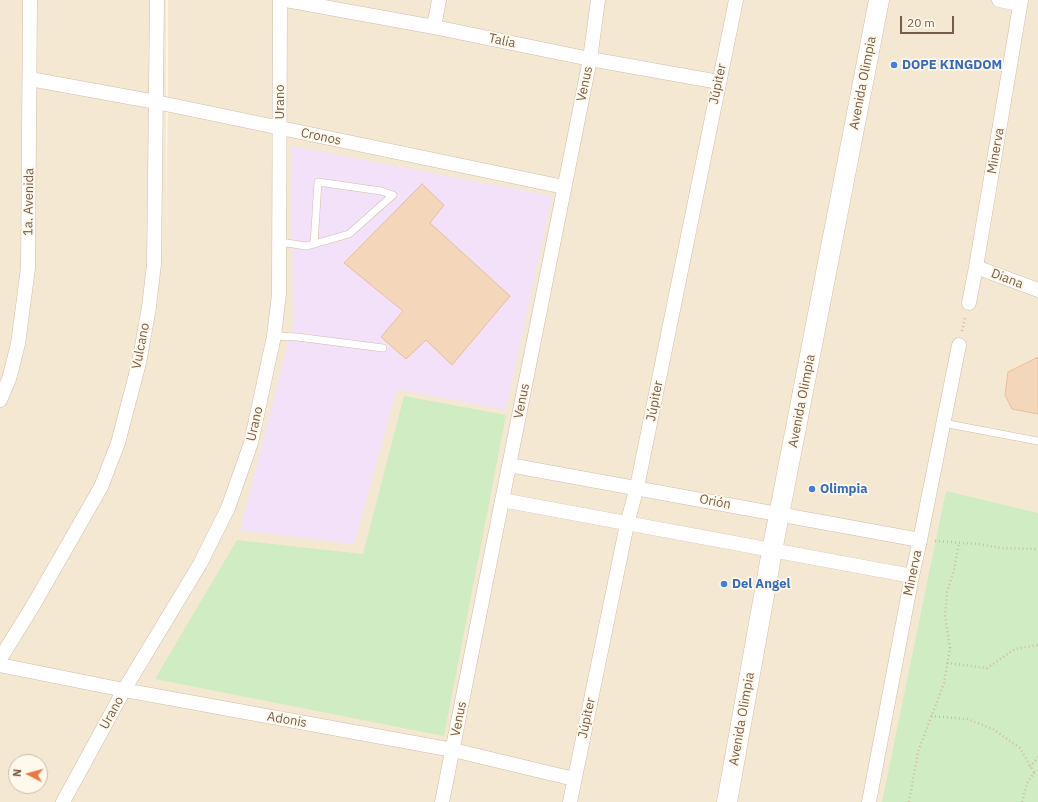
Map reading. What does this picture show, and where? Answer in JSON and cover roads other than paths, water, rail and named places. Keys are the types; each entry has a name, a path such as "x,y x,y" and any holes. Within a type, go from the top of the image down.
{"street":[{"name":"1a. Avenida","path":"0,400 9,379 18,344 28,268 30,0"},
{"name":"Vulcano","path":"0,660 34,604 100,487 118,443 139,363 149,307 154,264 156,0"},
{"name":"Urano","path":"63,802 124,690 200,564 228,508 251,443 274,336 279,294 280,0"},
{"name":"Talía","path":"286,0 434,27 590,59 719,82"},
{"path":"434,27 439,0"},
{"name":"Venus","path":"442,802 590,59 598,0"},
{"name":"Júpiter","path":"570,802 637,487 736,0"},
{"name":"Avenida Olimpia","path":"727,802 772,551 879,0"},
{"path":"1000,0 1021,2"},
{"name":"Minerva","path":"969,303 1021,2"},
{"name":"Cronos","path":"30,79 156,102 564,187"},
{"name":"Diana","path":"976,267 1038,290"},
{"name":"Minerva","path":"869,802 912,576 959,345"},
{"name":"Orión","path":"509,464 920,540"},
{"path":"502,500 912,576"},
{"name":"Adonis","path":"0,665 124,690 452,750 574,779"}],"lane":[{"path":"280,242 306,246 314,244 349,234 393,195 381,191 318,182 314,244"},
{"path":"274,336 297,337 383,348"},
{"path":"943,423 1038,441"}],"place":[{"name":"DOPE KINGDOM","path":"894,65"},
{"name":"Olimpia","path":"812,489"},
{"name":"Del Angel","path":"724,584"}]}
